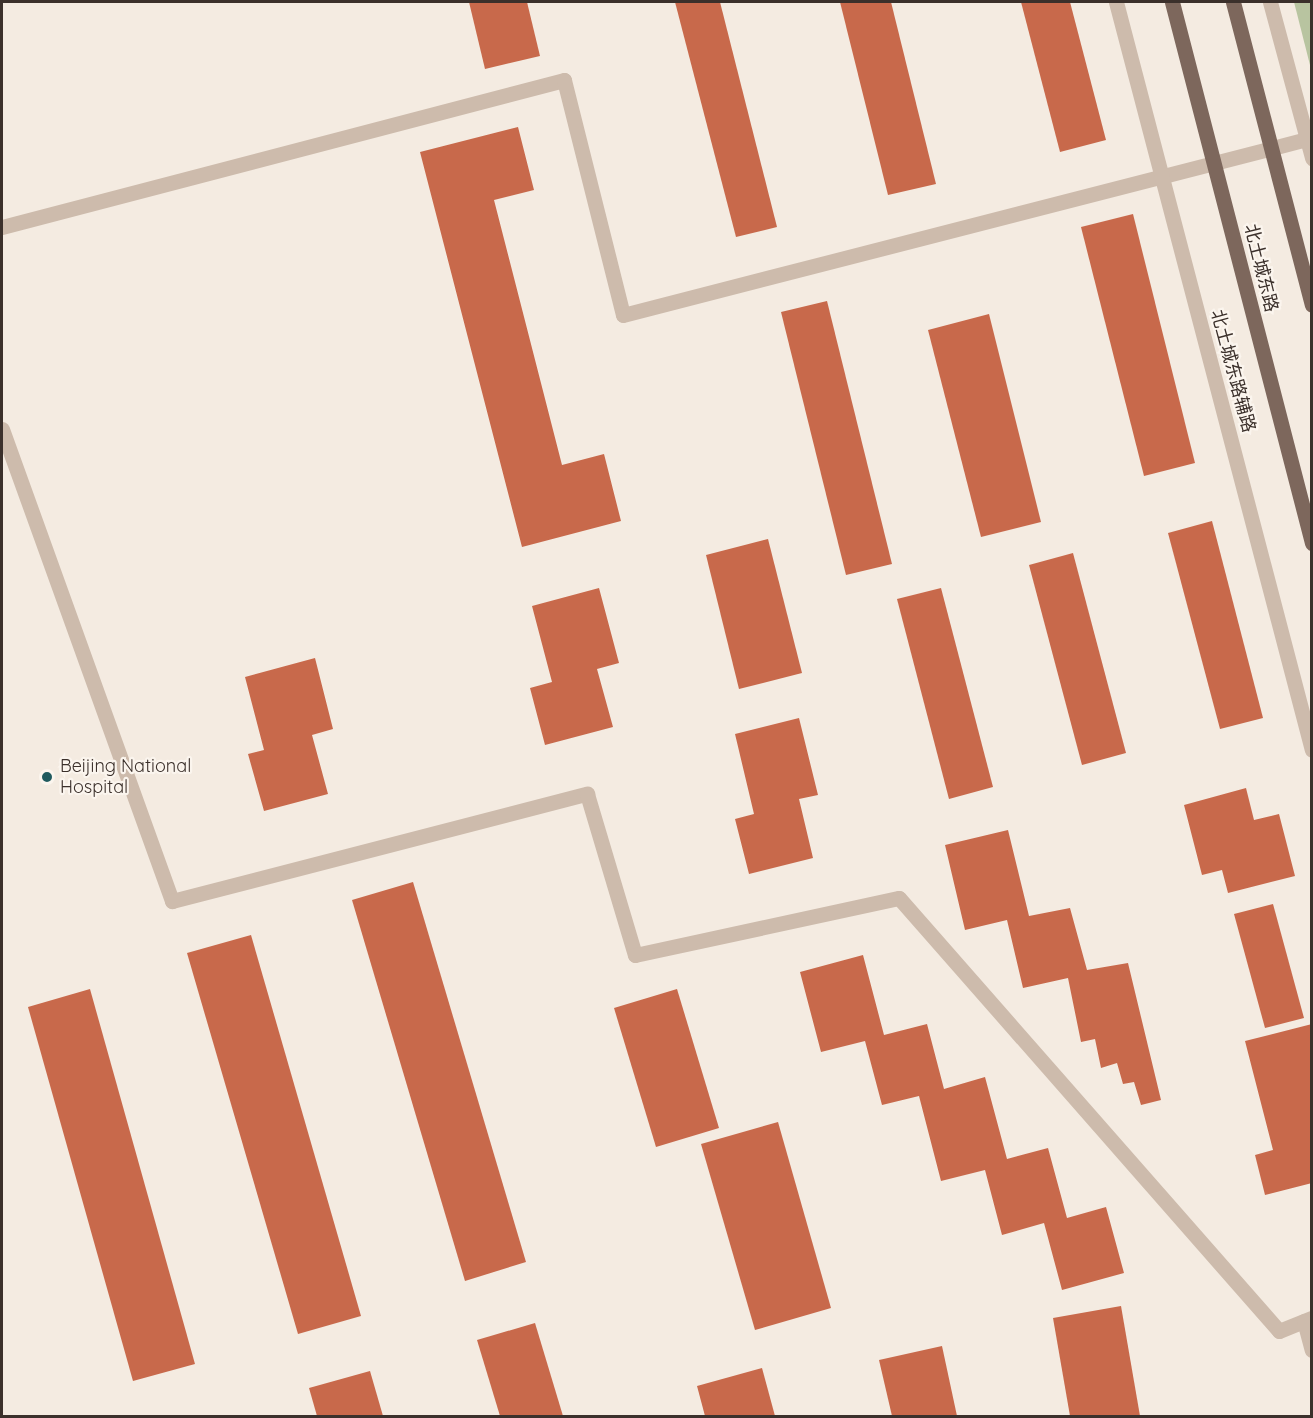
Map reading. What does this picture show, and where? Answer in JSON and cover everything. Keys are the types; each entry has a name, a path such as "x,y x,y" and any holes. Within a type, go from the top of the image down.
{"main road":[{"name":"北土城东路","path":"1172,2 1311,543"},
{"path":"1233,2 1311,305"}],"street":[{"name":"北土城东路辅路","path":"1116,2 1311,750"},
{"path":"1270,2 1311,158"},
{"path":"2,227 564,80 622,315 1306,139"},
{"path":"2,429 172,901 587,794 635,955 899,898 1279,1331 1307,1320 1311,1350"}],"green space":[{"path":"1294,2 1311,2 1311,69"}],"building":[{"path":"469,2 527,2 540,56 485,69"},
{"path":"675,2 720,2 777,227 736,237"},
{"path":"840,2 891,2 936,184 888,195"},
{"path":"1021,2 1070,2 1106,140 1060,152"},
{"path":"518,127 534,190 494,200 562,465 604,454 621,521 522,547 420,152"},
{"path":"1133,214 1195,463 1144,476 1081,227"},
{"path":"827,301 892,564 846,575 781,312"},
{"path":"989,314 1041,522 981,537 928,330"},
{"path":"1212,521 1263,718 1220,729 1168,533"},
{"path":"768,539 802,673 739,689 706,555"},
{"path":"1073,553 1126,753 1082,765 1029,565"},
{"path":"599,588 619,663 597,669 613,727 545,745 530,688 552,682 532,606"},
{"path":"941,588 993,787 949,799 897,599"},
{"path":"315,658 333,729 312,735 328,794 264,811 248,754 264,750 245,677"},
{"path":"799,718 818,795 799,799 813,858 749,874 735,819 754,814 735,734"},
{"path":"1246,788 1254,820 1279,814 1295,876 1228,893 1222,870 1202,875 1184,805"},
{"path":"1008,830 1029,916 1070,908 1087,970 1128,963 1161,1100 1141,1105 1134,1082 1123,1084 1117,1063 1101,1068 1095,1039 1081,1042 1068,978 1023,988 1007,920 965,930 945,845"},
{"path":"413,882 526,1262 465,1281 352,900"},
{"path":"1273,904 1304,1018 1265,1028 1234,914"},
{"path":"251,935 361,1316 298,1334 187,953"},
{"path":"863,955 884,1035 927,1024 944,1089 985,1077 1007,1159 1048,1148 1067,1218 1106,1207 1124,1273 1062,1290 1044,1223 1002,1235 985,1170 941,1181 919,1096 882,1105 865,1041 821,1052 800,972"},
{"path":"90,989 195,1364 133,1381 28,1007"},
{"path":"677,989 719,1128 656,1147 614,1008"},
{"path":"1312,1024 1312,1183 1265,1195 1255,1155 1273,1150 1245,1041"},
{"path":"778,1122 831,1308 755,1330 701,1144"},
{"path":"1121,1306 1140,1416 1070,1416 1053,1318"},
{"path":"535,1323 563,1416 500,1416 477,1340"},
{"path":"942,1346 957,1416 892,1416 879,1360"},
{"path":"762,1368 775,1416 705,1416 697,1386"},
{"path":"370,1371 383,1416 317,1416 309,1388"}],"place":[{"name":"Beijing National Hospital","path":"47,777"}]}
